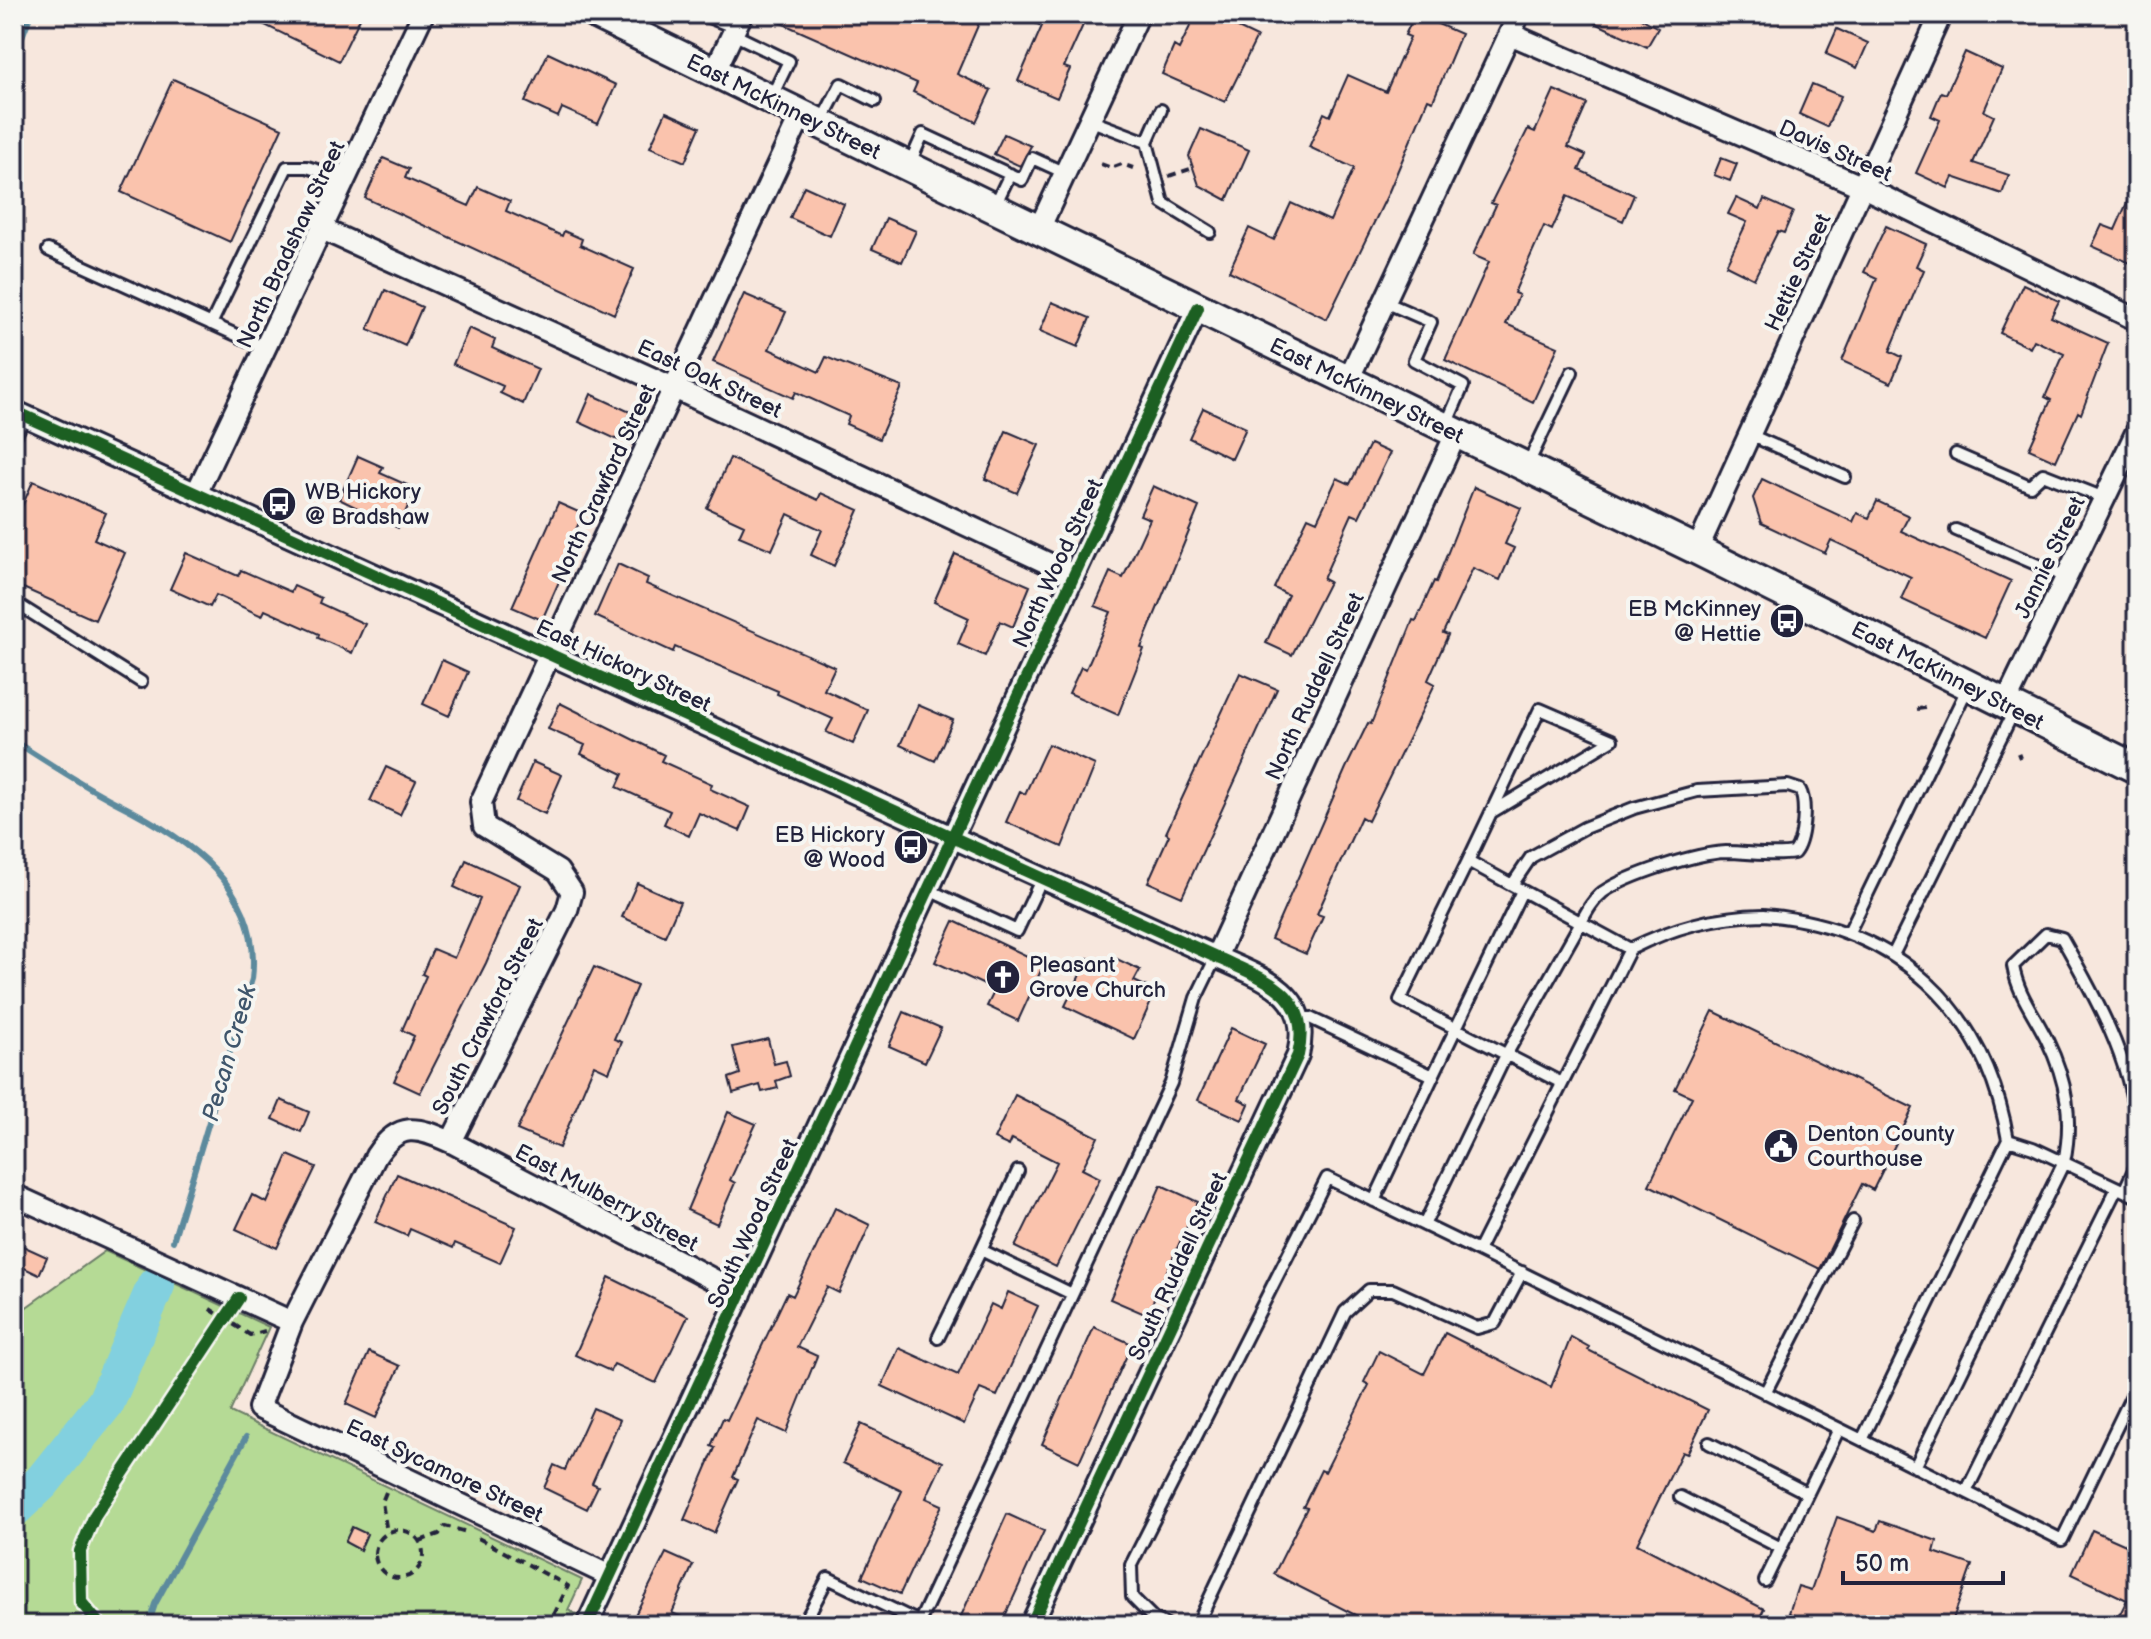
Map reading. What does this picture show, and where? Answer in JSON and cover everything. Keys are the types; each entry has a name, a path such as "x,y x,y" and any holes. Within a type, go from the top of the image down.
{"main road":[{"name":"East McKinney Street","path":"598,15 1697,550 2137,769"}],"street":[{"path":"1039,229 1139,14"},
{"path":"1348,380 1519,14"},
{"name":"Hettie Street","path":"1697,550 1941,14"},
{"name":"North Bradshaw Street","path":"197,492 324,230 421,15"},
{"path":"714,73 737,26"},
{"name":"Davis Street","path":"1510,34 1863,187 2137,320"},
{"name":"North Crawford Street","path":"551,653 674,388 811,119"},
{"name":"East Oak Street","path":"324,230 674,388 1073,575"},
{"name":"North Wood Street","path":"953,837 1198,308"},
{"name":"East Hickory Street","path":"20,413 1216,957"},
{"name":"Jannie Street","path":"2010,706 2066,577 2137,431"},
{"name":"North Ruddell Street","path":"1216,957 1450,432"},
{"name":"South Crawford Street","path":"259,1408 289,1331 386,1140 404,1129 426,1131 451,1142 567,910 572,892 558,871 484,826 481,802 551,653"},
{"name":"South Wood Street","path":"587,1625 953,837"},
{"path":"1216,957 1278,987 1291,1001 1299,1018"},
{"name":"South Ruddell Street","path":"1031,1625 1298,1055 1302,1037 1299,1018"},
{"name":"East Mulberry Street","path":"451,1142 741,1294"},
{"path":"14,1195 289,1331"},
{"name":"East Sycamore Street","path":"259,1408 610,1576"}],"lane":[{"path":"701,14 737,26 789,61 770,100"},
{"path":"811,119 841,84 875,101"},
{"path":"1161,110 1147,142 1163,203 1210,232"},
{"path":"1089,120 1147,142"},
{"path":"908,166 923,134 1022,180 1032,158 1065,173"},
{"path":"211,324 287,167 307,167 347,179"},
{"path":"994,207 1010,174"},
{"path":"48,250 267,349"},
{"path":"1385,302 1431,322 1414,360 1463,386 1450,432"},
{"path":"1526,468 1572,372"},
{"path":"14,439 20,413"},
{"path":"1748,434 1845,477"},
{"path":"1956,454 2030,486 2043,474 2104,498"},
{"path":"1956,530 2066,577"},
{"path":"14,602 141,682"},
{"path":"1849,932 1969,685"},
{"path":"1893,955 2010,706"},
{"path":"1492,812 1612,740 1540,709 1400,1000 1562,1083"},
{"path":"1374,1201 1456,1029 1528,859 1590,825 1680,794 1788,786 1802,792 1799,844 1794,853 1722,852 1665,867 1605,891 1581,922 1506,1055 1424,1225"},
{"path":"1468,861 1630,949"},
{"path":"929,890 1017,931 1042,878"},
{"path":"1478,1251 1630,949 1681,926 1736,916 1792,917 1849,932 1893,955 1938,992 1973,1036 1996,1086 2008,1140 1862,1440"},
{"path":"1915,1467 2064,1162 2070,1131 2068,1099 2048,1042 2016,985 2013,966 2046,934 2062,938 2103,1009 2133,1092 2137,1127"},
{"path":"803,1625 828,1578 918,1624 1171,1083 1196,998 1216,957"},
{"path":"1299,1018 1310,1018 1433,1076"},
{"path":"2008,1140 2064,1162 2137,1197"},
{"path":"1966,1492 2137,1163"},
{"path":"938,1338 1018,1171"},
{"path":"1167,1625 1154,1619 1132,1597 1131,1565 1327,1178 2062,1540 2137,1385"},
{"path":"1765,1393 1853,1221"},
{"path":"981,1250 1072,1294"},
{"path":"1197,1625 1345,1312 1369,1290 1393,1290 1477,1328 1495,1323 1522,1272"},
{"path":"1765,1581 1839,1429"},
{"path":"1709,1443 1807,1493"},
{"path":"1680,1497 1781,1548"}],"path":[{"path":"1101,164 1111,168 1122,164 1133,168"},
{"path":"1167,177 1193,168"},
{"path":"1917,709 1926,708"},
{"path":"225,1318 250,1335 289,1331"},
{"path":"387,1533 382,1502 396,1474"},
{"path":"420,1541 439,1534 445,1526 462,1530 554,1576 568,1586 549,1625"},
{"path":"407,1531 420,1541 421,1564 411,1575 396,1578 382,1571 375,1558 378,1541 387,1533 407,1531"}],"green space":[{"path":"105,1251 269,1327 230,1412 582,1580 568,1610 598,1625 14,1625 14,1316"}],"building":[{"path":"242,14 362,14 339,61"},
{"path":"761,14 983,14 957,74 991,90 976,122 913,92 917,83"},
{"path":"1014,14 1088,14 1064,67 1070,69 1057,98 1018,81 1042,26"},
{"path":"1196,14 1209,14 1257,37 1225,102 1162,74 1174,46 1179,49"},
{"path":"1415,14 1461,34 1433,101 1428,99 1387,196 1327,319 1229,271 1249,228 1274,240 1291,203 1330,221 1354,168 1309,147 1324,113 1330,116 1348,75 1386,92 1410,37 1405,35"},
{"path":"1576,14 1634,14 1658,28 1647,47"},
{"path":"1837,29 1868,43 1857,68 1826,54"},
{"path":"1965,52 2002,69 1984,111 1994,116 1973,163 2009,175 2002,194 1953,177 1948,188 1916,173 1940,120 1931,116 1941,92 1946,94"},
{"path":"548,53 616,85 598,124 562,108 558,117 525,102"},
{"path":"173,79 282,128 230,242 121,192"},
{"path":"1812,84 1841,96 1827,127 1799,114"},
{"path":"1554,90 1587,104 1568,147 1586,155 1579,170 1634,195 1623,221 1567,196 1552,230 1544,226 1514,293 1519,295 1506,324 1558,347 1533,402 1445,360 1489,262 1473,255 1496,205 1491,203 1528,129 1535,132"},
{"path":"666,112 700,127 685,162 650,147"},
{"path":"1201,129 1249,150 1227,200 1199,185 1189,156"},
{"path":"1004,134 1031,146 1020,166 994,154"},
{"path":"383,158 409,169 405,178 469,206 478,187 510,201 506,211 562,236 564,231 582,239 580,245 634,269 614,314 365,198"},
{"path":"1721,158 1737,164 1730,181 1714,175"},
{"path":"2137,180 2137,266 2092,246 2102,225 2115,230"},
{"path":"804,186 844,204 830,236 790,218"},
{"path":"1736,198 1760,209 1764,199 1793,212 1784,233 1778,231 1754,279 1726,265 1747,222 1728,214"},
{"path":"886,218 916,231 902,262 872,249"},
{"path":"1886,226 1926,244 1916,266 1924,270 1890,351 1902,357 1891,383 1842,361 1877,278 1864,272"},
{"path":"2023,284 2059,301 2051,317 2108,343 2081,414 2078,412 2056,461 2029,449 2051,400 2045,397 2064,354 2034,340 2030,348 2000,333"},
{"path":"385,290 422,307 405,346 368,329"},
{"path":"744,294 786,312 769,349 819,372 826,357 902,387 879,439 846,424 849,416 796,392 793,398 713,362"},
{"path":"1052,302 1090,318 1078,347 1040,331"},
{"path":"469,328 495,340 492,348 538,369 523,404 500,393 503,386 453,364"},
{"path":"591,394 630,412 618,440 579,422"},
{"path":"1203,408 1246,428 1232,459 1189,438"},
{"path":"1006,431 1039,445 1017,493 985,479"},
{"path":"1370,444 1390,453 1359,517 1352,514 1323,579 1329,582 1292,655 1266,643 1288,595 1274,588 1308,517 1317,521 1337,478 1350,484"},
{"path":"358,456 383,467 380,473 416,489 398,528 339,499"},
{"path":"730,458 818,500 821,493 859,510 834,566 811,555 822,530 788,514 772,550 739,536 744,525 707,508"},
{"path":"1762,479 1853,522 1857,513 1869,518 1877,501 1909,516 1901,531 2011,581 1985,638 1901,599 1911,577 1831,540 1825,553 1761,523 1753,498"},
{"path":"33,481 106,513 94,539 125,553 95,620 14,584 14,525"},
{"path":"1153,486 1199,507 1141,648 1144,649 1118,715 1069,693 1081,667 1086,669 1111,612 1095,606 1110,572 1123,578 1150,519 1140,515"},
{"path":"1474,487 1521,508 1505,544 1514,548 1500,580 1473,568 1443,633 1448,635 1428,680 1435,684 1368,821 1361,817 1317,914 1323,916 1306,954 1271,939 1346,768 1368,723 1371,724 1413,620 1416,621 1436,582"},
{"path":"558,503 583,514 564,556 569,559 542,620 512,607"},
{"path":"186,553 238,576 241,570 291,592 294,586 321,598 319,603 365,624 352,653 318,638 319,634 265,610 262,616 216,595 210,607 170,589"},
{"path":"955,554 1030,586 1013,627 1000,621 985,656 958,644 969,618 934,602"},
{"path":"618,564 648,578 646,584 835,667 824,690 868,710 853,744 826,732 833,719 777,694 778,691 675,647 673,652 595,616"},
{"path":"442,660 468,672 449,716 423,704"},
{"path":"1240,673 1277,689 1182,897 1148,882 1169,835 1166,833"},
{"path":"560,703 664,755 661,761 712,784 710,789 750,807 740,831 699,813 689,836 664,824 670,811 617,787 623,774 581,754 585,745 548,729"},
{"path":"918,705 953,720 935,761 900,745"},
{"path":"1048,744 1095,765 1062,847 1006,822 1020,791 1025,794"},
{"path":"533,762 562,775 545,814 516,801"},
{"path":"386,767 416,781 400,815 370,801"},
{"path":"466,860 520,885 486,963 420,1093 394,1081 414,1036 402,1030 426,976 422,974 433,949 454,958 480,899 454,887"},
{"path":"637,883 680,902 665,936 622,917"},
{"name":"Pleasant Grove Church","path":"954,921 1044,964 1018,1021 987,1006 995,990 935,962"},
{"path":"1088,958 1112,969 1117,959 1140,970 1134,981 1156,991 1134,1039 1065,1006"},
{"path":"594,967 637,986 614,1039 622,1042 609,1072 594,1065 559,1148 517,1130"},
{"name":"Denton County Courthouse","path":"1713,1011 1913,1108 1873,1190 1862,1184 1820,1269 1649,1185 1692,1097 1675,1089"},
{"path":"904,1012 941,1028 925,1062 889,1046"},
{"path":"1231,1028 1265,1044 1239,1099 1249,1104 1242,1120 1198,1100"},
{"path":"768,1039 774,1064 786,1061 790,1076 776,1081 778,1088 762,1092 760,1085 733,1093 729,1078 740,1074 733,1047"},
{"path":"1015,1095 1098,1137 1082,1169 1100,1178 1056,1267 1015,1247 1057,1162 1012,1139 1009,1146 994,1139"},
{"path":"281,1100 309,1112 301,1132 273,1119"},
{"path":"728,1112 756,1124 730,1180 735,1183 717,1224 687,1210"},
{"path":"288,1155 316,1167 277,1248 236,1229 252,1195 267,1203"},
{"path":"397,1174 516,1227 500,1263 455,1243 453,1248 410,1229 407,1236 375,1222"},
{"path":"1161,1185 1198,1202 1147,1315 1110,1299"},
{"path":"835,1208 870,1225 839,1293 827,1287 797,1347 817,1356 786,1433 758,1420 733,1477 738,1479 714,1533 684,1520 715,1448 711,1446 723,1418 727,1420 787,1293 793,1296"},
{"path":"14,1242 47,1257 39,1275 14,1263"},
{"path":"609,1277 688,1316 656,1383 614,1364 610,1371 575,1355"},
{"path":"1008,1292 1038,1306 997,1396 980,1389 964,1424 882,1386 899,1348 958,1375 991,1304 1001,1309"},
{"path":"1094,1327 1132,1344 1079,1462 1042,1444"},
{"path":"1445,1333 1551,1387 1571,1337 1589,1347 1588,1350 1708,1410 1687,1454 1682,1452 1637,1544 1764,1609 1756,1625 1375,1625 1274,1574 1307,1508 1303,1507 1321,1470 1325,1472 1369,1385 1364,1382 1379,1351 1424,1374"},
{"path":"369,1352 400,1366 376,1418 346,1404"},
{"path":"593,1408 620,1420 592,1483 598,1486 587,1509 544,1488 554,1465 565,1470"},
{"path":"861,1424 943,1462 926,1498 942,1505 900,1594 862,1577 902,1491 843,1463"},
{"path":"1007,1514 1044,1531 1001,1625 957,1625"},
{"path":"1837,1517 1876,1531 1880,1521 1937,1541 1934,1552 1972,1565 1951,1625 1799,1625 1801,1618 1789,1613 1798,1586 1811,1590"},
{"path":"352,1527 367,1534 360,1550 345,1542"},
{"path":"2092,1530 2137,1550 2137,1625 2117,1620 2127,1600 2072,1574"},
{"path":"666,1553 693,1565 672,1613 700,1625 630,1625"}],"waterway":[{"name":"Pecan Creek","path":"14,105 18,47 31,14"},
{"name":"Pecan Creek","path":"14,741 89,788 142,816 193,850 215,870 232,892 245,918 252,946 252,979 173,1241"},
{"name":"Pecan Creek","path":"14,1508 42,1482 106,1402 156,1285"},
{"path":"148,1625 155,1604 246,1437"}],"cycle path":[{"path":"587,1625 1198,308"},
{"path":"14,411 1251,973 1267,981 1291,1002 1298,1016 1301,1034 1298,1055 1031,1625"},
{"path":"100,1625 81,1602 80,1551 95,1515 239,1298"}],"place":[{"name":"WB Hickory @ Bradshaw","path":"279,504"},
{"name":"EB McKinney @ Hettie","path":"1787,621"},
{"name":"EB Hickory @ Wood","path":"911,847"},
{"name":"Pleasant Grove Church","path":"1003,977"},
{"name":"Denton County Courthouse","path":"1781,1146"}]}
